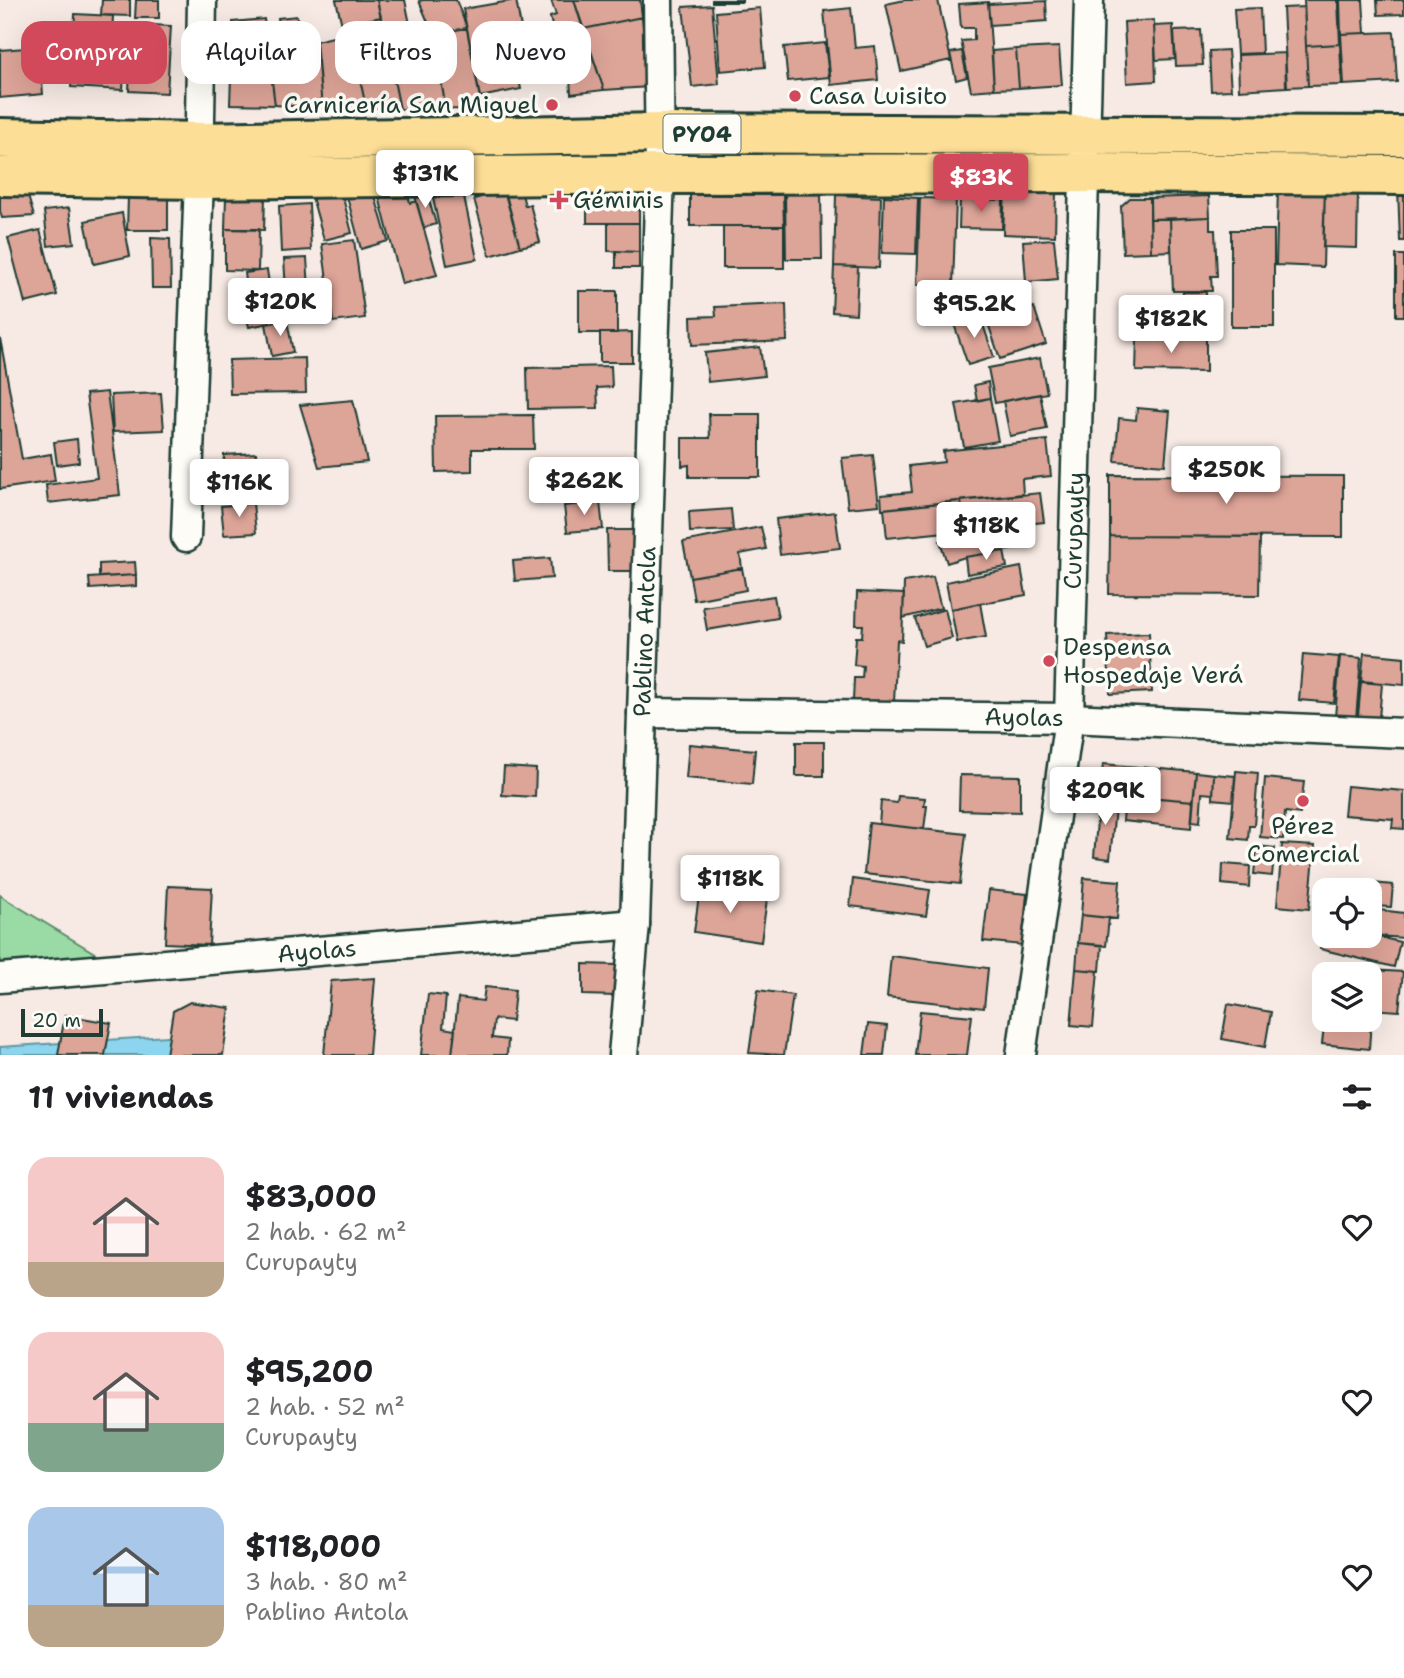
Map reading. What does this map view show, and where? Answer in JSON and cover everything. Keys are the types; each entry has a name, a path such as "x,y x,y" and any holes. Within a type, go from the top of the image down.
{"main road":[{"name":"PY04","path":"0,138 200,142 660,134 1404,136"},
{"name":"PY04","path":"0,176 199,179 660,174 1404,175"}],"street":[{"path":"186,537 199,179 202,0"},
{"name":"Pablino Antola","path":"623,1055 635,924 660,174 658,0"},
{"name":"Curupayty","path":"1021,1055 1069,718 1089,0"},
{"name":"Ayolas","path":"642,713 1069,718 1404,733"},
{"name":"Ayolas","path":"0,978 635,924"}],"green space":[{"path":"0,895 4,898 111,963 0,973"}],"water":[{"path":"183,1035 192,1055 0,1055 0,1047"}],"building":[{"path":"102,0 130,0 130,16 101,15"},
{"path":"136,0 159,0 159,18 135,18"},
{"path":"336,0 377,0 381,17 341,21"},
{"path":"377,0 405,0 409,21 381,21"},
{"path":"456,0 467,28 457,30 457,21 427,21 419,1"},
{"path":"516,0 520,21 471,21 471,50 463,9"},
{"path":"551,0 574,0 581,21 551,21 550,17 556,15"},
{"path":"574,0 640,0 642,17 591,27 591,21 581,21"},
{"path":"742,0 742,2 712,2"},
{"path":"905,0 938,0 951,60 901,71 886,4"},
{"path":"1304,0 1338,0 1340,44 1306,46"},
{"path":"1340,0 1363,0 1365,33 1341,34"},
{"path":"1377,0 1404,0 1404,14 1378,15"},
{"path":"1046,1 1047,21 990,25 988,4"},
{"path":"988,2 994,89 971,91 961,41 974,40 974,28 961,28 959,4"},
{"path":"712,5 719,84 692,87 683,7"},
{"path":"1304,7 1308,86 1287,87 1283,8"},
{"path":"760,8 765,67 720,71 716,12"},
{"path":"851,8 855,48 875,46 878,80 831,85 824,11"},
{"path":"1260,8 1262,53 1237,54 1234,9"},
{"path":"75,14 113,16 113,21 75,21"},
{"path":"297,16 298,21 278,21 278,18"},
{"path":"381,17 382,21 362,21"},
{"path":"642,17 649,87 604,90 591,52 591,27"},
{"path":"1154,20 1156,81 1127,83 1124,22"},
{"path":"1173,25 1175,59 1156,60 1154,26"},
{"path":"167,26 171,26 167,93 129,91 129,84 167,84"},
{"path":"467,28 471,50 471,84 477,84 482,110 446,109 442,84 457,84 457,30"},
{"path":"1201,30 1203,65 1176,66 1174,31"},
{"path":"1394,32 1397,82 1344,85 1341,34"},
{"path":"335,37 335,84 361,84 366,107 322,108 321,40"},
{"path":"825,43 829,77 788,81 784,47"},
{"path":"1340,44 1342,85 1308,86 1306,46"},
{"path":"1059,47 1062,85 1019,88 1016,49"},
{"path":"21,48 21,84 42,84 43,94 0,98 0,50"},
{"path":"1016,49 1019,88 994,89 992,51"},
{"path":"1228,50 1231,90 1211,91 1209,51"},
{"path":"591,51 604,90 571,94 570,84 591,84"},
{"path":"962,51 967,77 956,80 950,53"},
{"path":"1285,53 1286,87 1239,90 1238,55"},
{"path":"71,84 123,84 123,90 71,87"},
{"path":"231,84 272,84 275,105 230,104"},
{"path":"272,84 320,84 322,108 275,105"},
{"path":"361,84 395,84 400,109 366,107"},
{"path":"395,84 442,84 446,109 400,109"},
{"path":"477,84 520,84 521,89 480,97"},
{"path":"372,186 388,241 361,249 346,193"},
{"path":"1278,187 1325,188 1323,267 1276,265"},
{"path":"1005,188 1056,191 1055,236 1003,234"},
{"path":"1325,188 1358,190 1357,248 1323,247"},
{"path":"1398,189 1404,189 1404,241 1400,241"},
{"path":"341,190 352,233 324,240 312,197"},
{"path":"407,190 410,203 416,201 437,275 402,284 379,197"},
{"path":"521,190 525,206 530,204 540,242 520,247 505,194"},
{"path":"505,191 520,247 490,256 474,199"},
{"path":"463,192 477,259 447,265 433,198"},
{"path":"821,192 822,259 786,259 785,193"},
{"path":"27,193 34,216 2,218 0,195"},
{"path":"427,193 436,224 424,228 415,196"},
{"path":"690,195 783,195 784,226 690,226"},
{"path":"836,195 881,197 879,268 834,266"},
{"path":"128,196 168,196 168,230 127,230"},
{"path":"884,196 918,198 916,254 882,253"},
{"path":"1209,196 1210,217 1150,219 1150,198"},
{"path":"226,197 265,198 264,230 225,229"},
{"path":"587,198 639,198 639,223 587,223"},
{"path":"920,198 956,199 953,286 917,285"},
{"path":"1130,198 1150,198 1151,252 1123,253 1121,206"},
{"path":"960,199 1003,200 1002,229 959,228"},
{"path":"309,204 311,250 281,252 279,206"},
{"path":"69,208 74,243 48,246 44,211"},
{"path":"122,213 130,256 94,264 85,221"},
{"path":"1210,217 1210,230 1215,230 1217,276 1211,276 1212,291 1173,291 1170,219"},
{"path":"1150,219 1170,219 1171,251 1151,252"},
{"path":"608,223 639,223 639,252 608,251"},
{"path":"723,226 784,226 784,268 723,268"},
{"path":"225,229 259,229 258,271 225,270"},
{"path":"40,230 57,295 25,303 8,238"},
{"path":"1231,230 1274,230 1274,327 1231,327"},
{"path":"151,238 170,239 171,288 152,288"},
{"path":"1054,239 1058,279 1026,282 1023,241"},
{"path":"354,240 365,318 333,322 322,244"},
{"path":"616,251 639,252 639,268 616,268"},
{"path":"1396,255 1404,255 1404,316 1396,316"},
{"path":"307,258 310,305 287,306 284,259"},
{"path":"834,266 858,267 856,314 832,312"},
{"path":"267,270 272,303 249,305 245,273"},
{"path":"579,291 617,291 617,333 579,333"},
{"path":"1183,292 1206,292 1206,338 1157,338 1157,300 1182,300"},
{"path":"786,304 787,341 692,345 691,317 716,316 715,307"},
{"path":"267,306 270,323 249,327 245,310"},
{"path":"1034,307 1046,344 1000,359 988,323"},
{"path":"980,316 994,357 968,365 954,324"},
{"path":"287,320 293,352 272,356 266,324"},
{"path":"632,332 632,362 600,362 600,333"},
{"path":"0,338 22,459 51,454 55,481 0,489"},
{"path":"1137,338 1206,338 1206,372 1136,371"},
{"path":"760,347 764,376 708,382 705,353"},
{"path":"305,358 306,393 230,394 229,360"},
{"path":"1040,358 1047,393 995,403 988,368"},
{"path":"611,366 612,387 597,388 598,408 528,409 527,368"},
{"path":"988,382 990,398 977,401 974,385"},
{"path":"107,392 120,495 48,503 46,485 97,478 86,394"},
{"path":"161,393 164,430 113,432 111,395"},
{"path":"1040,394 1047,429 1010,436 1003,401"},
{"path":"990,398 998,441 964,447 956,404"},
{"path":"353,400 367,462 319,467 300,405"},
{"path":"1137,408 1170,411 1165,465 1115,461 1119,418 1136,420"},
{"path":"709,414 760,414 760,477 689,477 689,465 682,466 682,438 710,438"},
{"path":"533,415 534,449 472,449 472,471 436,472 435,416"},
{"path":"77,439 79,462 57,465 54,442"},
{"path":"1047,440 1051,476 1022,479 1023,494 882,509 881,495 912,492 909,466 944,462 943,451"},
{"path":"256,453 257,477 225,479 224,455"},
{"path":"873,455 879,505 848,508 842,458"},
{"path":"635,459 638,489 552,497 549,467"},
{"path":"1110,475 1343,476 1343,537 1110,536"},
{"path":"1040,493 1044,522 965,530 961,501"},
{"path":"961,501 965,530 887,538 884,509"},
{"path":"600,502 603,529 567,532 564,506"},
{"path":"253,503 256,533 224,535 221,506"},
{"path":"731,509 733,530 690,532 689,512"},
{"path":"835,512 840,548 780,555 776,519"},
{"path":"1013,525 1016,549 965,557 947,563 940,541 978,528"},
{"path":"761,527 766,549 740,554 742,568 690,577 683,542"},
{"path":"607,530 634,530 635,571 608,571"},
{"path":"1110,536 1260,537 1259,595 1109,594"},
{"path":"1004,551 1007,567 967,574 965,557"},
{"path":"550,558 552,578 515,581 513,561"},
{"path":"135,562 136,575 99,577 99,564"},
{"path":"1021,567 1026,595 951,609 946,582"},
{"path":"742,568 746,590 694,600 690,577"},
{"path":"136,575 136,586 90,589 89,578"},
{"path":"933,577 941,608 903,618 904,582"},
{"path":"857,592 904,594 902,641 897,640 894,703 853,701 854,678 862,678 863,666 854,665 856,637 862,637 863,625 856,625"},
{"path":"774,596 778,618 707,630 703,607"},
{"path":"980,603 986,637 957,642 951,609"},
{"path":"945,609 952,638 924,646 915,618"},
{"path":"1149,633 1152,692 1110,694 1107,635"},
{"path":"1364,653 1404,657 1404,685 1361,681"},
{"path":"1303,654 1339,657 1334,703 1299,700"},
{"path":"1340,656 1361,658 1356,719 1335,717"},
{"path":"1361,682 1382,684 1378,730 1357,728"},
{"path":"796,742 824,742 824,776 796,776"},
{"path":"689,744 755,750 752,784 686,778"},
{"path":"1103,764 1196,772 1193,801 1100,793"},
{"path":"504,767 536,769 535,797 502,795"},
{"path":"1236,771 1258,773 1254,826 1249,826 1248,840 1230,838"},
{"path":"1196,772 1214,774 1213,794 1202,793 1200,822 1192,821"},
{"path":"1214,774 1235,776 1233,801 1213,799"},
{"path":"960,775 1020,776 1020,812 959,810"},
{"path":"1265,778 1304,782 1300,814 1285,812 1283,839 1260,837"},
{"path":"1347,786 1404,791 1404,829 1392,828 1393,819 1344,815"},
{"path":"1125,795 1193,801 1191,828 1123,821"},
{"path":"898,796 925,798 924,806 927,806 924,829 879,824 881,801 897,803"},
{"path":"1099,797 1116,798 1110,859 1094,857"},
{"path":"869,823 966,834 960,884 864,874"},
{"path":"1282,844 1315,846 1309,909 1277,906"},
{"path":"1257,846 1275,848 1272,876 1254,874"},
{"path":"1223,864 1250,866 1249,887 1222,884"},
{"path":"1084,878 1120,881 1117,919 1081,915"},
{"path":"853,879 930,890 926,916 850,906"},
{"path":"1382,884 1393,885 1391,907 1382,907"},
{"path":"168,886 212,888 209,945 165,943"},
{"path":"700,888 767,899 761,942 694,932"},
{"path":"989,890 1027,894 1022,945 983,941"},
{"path":"1382,910 1404,913 1404,938 1382,936"},
{"path":"1081,915 1109,918 1106,946 1078,943"},
{"path":"1382,938 1400,942 1394,967 1320,949 1382,948"},
{"path":"1078,943 1102,945 1100,971 1076,969"},
{"path":"891,956 988,968 984,1008 887,997"},
{"path":"583,964 617,965 616,996 583,995"},
{"path":"1076,969 1098,971 1093,1027 1071,1025"},
{"path":"1382,971 1403,972 1399,1011 1382,1010"},
{"path":"375,978 369,1055 324,1055 331,981"},
{"path":"485,987 515,990 512,1021 494,1019 492,1038 508,1040 507,1055 452,1055 458,998 483,1001"},
{"path":"758,990 793,995 784,1055 749,1053"},
{"path":"428,994 446,996 443,1028 455,1030 452,1055 421,1055"},
{"path":"190,1002 230,1008 223,1055 166,1055 173,1011"},
{"path":"1228,1004 1271,1012 1265,1047 1222,1039"},
{"path":"920,1011 972,1016 967,1055 915,1055"},
{"path":"65,1015 111,1023 105,1055 58,1055"},
{"path":"868,1024 887,1026 884,1055 864,1055"},
{"path":"1323,1032 1370,1032 1369,1049 1322,1044"}],"place":[{"name":"Casa Luisito","path":"795,96"},
{"name":"Carnicería San Miguel","path":"552,105"},
{"name":"Géminis","path":"559,200"},
{"name":"Despensa Hospedaje Verá","path":"1049,661"},
{"name":"Pérez Comercial","path":"1303,801"}]}
